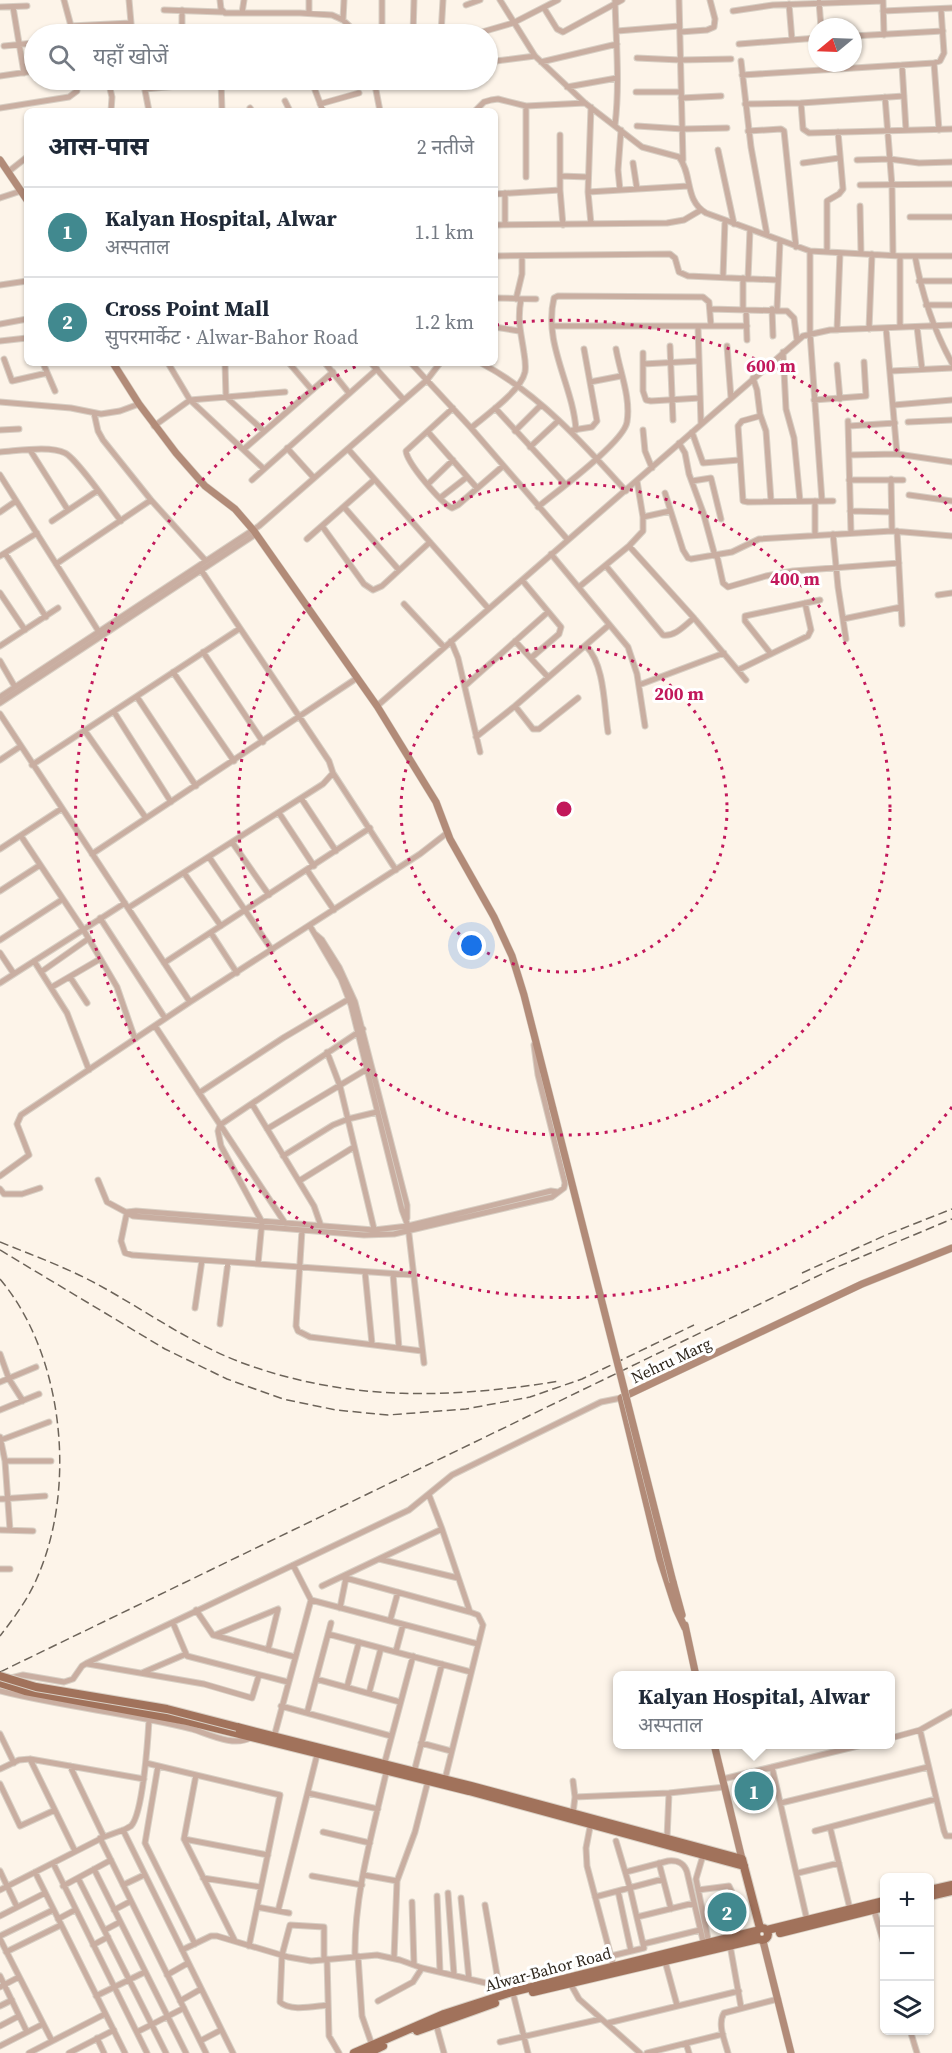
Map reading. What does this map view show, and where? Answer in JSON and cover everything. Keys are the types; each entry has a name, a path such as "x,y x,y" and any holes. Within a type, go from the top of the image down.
{"main road":[{"path":"0,1676 36,1687 167,1709 237,1730 249,1737 317,1755 445,1779 743,1863 762,1934"},
{"path":"0,1683 39,1694 274,1737 386,1767 428,1781 573,1813 592,1821 667,1838 704,1851"},
{"path":"934,1889 952,1885"},
{"path":"934,1895 952,1891"},
{"path":"762,1934 880,1902"},
{"path":"762,1934 880,1908"},
{"name":"Alwar-Bahor Road","path":"370,2049 444,2014 707,1945 762,1934"},
{"name":"Alwar-Bahor Road","path":"354,2053 513,1995 570,1983 614,1970 665,1961 730,1945 762,1934"}],"street":[{"path":"64,0 70,24"},
{"path":"110,24 130,23 129,0"},
{"path":"220,0 222,12"},
{"path":"242,13 244,0"},
{"path":"309,0 309,13"},
{"path":"343,20 344,0"},
{"path":"381,0 382,24"},
{"path":"413,24 414,0"},
{"path":"442,24 443,0"},
{"path":"466,5 480,0"},
{"path":"500,0 535,56 567,87 642,147 675,154 683,162"},
{"path":"498,27 513,23 558,0"},
{"path":"544,8 556,29 561,32 622,0"},
{"path":"679,0 683,162 691,196 701,210 810,251 900,256 952,256"},
{"path":"617,31 707,30 714,27 715,19 710,0"},
{"path":"733,11 819,1 883,0 884,35"},
{"path":"930,0 931,9"},
{"path":"819,1 820,18"},
{"path":"615,2 617,31 615,126"},
{"path":"789,4 792,40"},
{"path":"0,7 27,6"},
{"path":"0,76 24,73 13,7"},
{"path":"884,12 952,8"},
{"path":"742,75 934,63 940,61 943,56 941,9"},
{"path":"164,10 309,13 332,15 347,24"},
{"path":"182,10 182,24"},
{"path":"862,36 943,31"},
{"path":"739,44 808,39"},
{"path":"4,46 24,44"},
{"path":"541,62 617,44"},
{"path":"498,61 535,56"},
{"path":"637,58 731,59"},
{"path":"741,61 748,131 767,235"},
{"path":"934,63 939,130"},
{"path":"902,65 906,130"},
{"path":"567,87 617,78"},
{"path":"0,108 69,98 75,94 76,90"},
{"path":"110,90 111,108"},
{"path":"145,90 148,108"},
{"path":"221,90 222,108"},
{"path":"315,90 322,108"},
{"path":"376,90 379,108"},
{"path":"636,92 721,96"},
{"path":"320,104 359,93"},
{"path":"745,104 801,103 904,96"},
{"path":"885,97 892,186 893,255"},
{"path":"478,108 484,102 498,99 526,106 588,105"},
{"path":"285,101 288,108"},
{"path":"801,103 802,125 805,132 952,129"},
{"path":"588,105 588,192 591,224"},
{"path":"526,106 526,177"},
{"path":"637,126 682,129 727,128"},
{"path":"748,131 781,129 784,132 796,247"},
{"path":"620,190 618,170 621,130"},
{"path":"827,252 827,201 843,189 838,132"},
{"path":"560,135 560,190 563,225"},
{"path":"718,150 734,224"},
{"path":"803,163 839,158"},
{"path":"0,160 24,196"},
{"path":"8,172 24,160"},
{"path":"857,160 952,162"},
{"path":"633,163 637,189"},
{"path":"560,176 588,177"},
{"path":"860,185 952,184"},
{"path":"588,192 688,186"},
{"path":"498,194 560,190"},
{"path":"0,198 21,191"},
{"path":"505,193 506,225"},
{"path":"860,206 861,253"},
{"path":"498,225 676,222 701,210"},
{"path":"910,217 952,217"},
{"path":"723,277 725,220"},
{"path":"747,340 744,309 750,229"},
{"path":"774,336 780,241"},
{"path":"810,251 810,333 822,501"},
{"path":"837,330 840,253"},
{"path":"498,256 670,254 675,258 679,272 684,275 777,280"},
{"path":"869,329 872,254"},
{"path":"471,428 518,385 525,372 526,364 519,331 522,256"},
{"path":"900,256 900,327"},
{"path":"891,370 952,365 933,326 919,281 915,256"},
{"path":"919,281 952,280"},
{"path":"0,285 24,281"},
{"path":"573,430 574,410 554,347 553,300 558,296 703,297 709,302 711,326"},
{"path":"498,298 536,299"},
{"path":"926,305 952,305"},
{"path":"710,309 787,310 792,314 797,340"},
{"path":"0,324 24,320"},
{"path":"376,706 797,340 810,333 837,330 952,325"},
{"path":"552,326 747,326"},
{"path":"698,326 701,424"},
{"path":"918,327 922,369"},
{"path":"498,328 519,331"},
{"path":"886,328 897,453"},
{"path":"0,341 24,338"},
{"path":"670,346 673,420"},
{"path":"727,346 731,398"},
{"path":"573,430 592,427 597,421 584,349"},
{"path":"538,507 596,458 626,429 627,401 616,349"},
{"path":"783,352 786,409 794,438 800,501"},
{"path":"644,353 643,391 646,400 700,398"},
{"path":"4,358 12,381 47,373"},
{"path":"643,364 699,361"},
{"path":"814,400 866,396 864,362"},
{"path":"837,365 840,399"},
{"path":"44,366 55,391"},
{"path":"116,366 154,426 193,473 205,486 235,509 254,532 357,678 436,802 447,832 504,938 519,978 531,1022 695,1671"},
{"path":"170,366 190,400 264,469"},
{"path":"225,366 226,397 264,431"},
{"path":"292,366 312,390"},
{"path":"328,366 350,393"},
{"path":"374,366 404,400"},
{"path":"414,366 568,540"},
{"path":"0,703 201,570 254,532 427,380 438,366"},
{"path":"485,366 518,385 558,421 573,430 626,491"},
{"path":"252,480 377,369"},
{"path":"244,449 333,372"},
{"path":"590,381 621,376"},
{"path":"753,378 760,416 766,430 771,501"},
{"path":"154,426 190,400 285,392"},
{"path":"894,405 952,400"},
{"path":"0,402 109,413 139,404"},
{"path":"515,431 541,405"},
{"path":"453,408 408,448 406,454 440,498 452,508 503,466"},
{"path":"495,408 565,484"},
{"path":"94,412 103,440 151,500 206,561"},
{"path":"760,416 738,424 743,501 833,501"},
{"path":"908,422 952,420"},
{"path":"530,447 558,421"},
{"path":"851,533 848,423 895,423"},
{"path":"0,430 19,429"},
{"path":"643,430 645,451 652,468"},
{"path":"428,432 477,488"},
{"path":"692,432 703,463 739,460"},
{"path":"679,443 686,453 689,474 723,583 728,587 774,574 899,563"},
{"path":"286,448 314,478"},
{"path":"348,449 488,608"},
{"path":"30,450 68,510"},
{"path":"0,452 54,450 65,453 121,520"},
{"path":"849,455 897,453 952,462"},
{"path":"428,484 453,460"},
{"path":"0,475 99,632"},
{"path":"440,498 467,477"},
{"path":"692,482 711,478 722,519"},
{"path":"307,539 374,480"},
{"path":"849,480 903,480"},
{"path":"891,480 891,512 899,563 902,624"},
{"path":"579,587 629,546 643,531 637,481"},
{"path":"52,521 97,491"},
{"path":"665,493 683,550 688,558 694,559 738,550 754,540 895,531 952,536"},
{"path":"909,495 952,501"},
{"path":"56,564 151,500"},
{"path":"0,512 16,501"},
{"path":"815,501 815,535"},
{"path":"344,507 399,570"},
{"path":"643,517 670,511"},
{"path":"850,511 891,512"},
{"path":"322,526 369,589 377,589 430,543"},
{"path":"0,697 206,561 254,532"},
{"path":"36,533 2,554 46,616"},
{"path":"833,534 835,567 846,639"},
{"path":"629,546 746,680"},
{"path":"551,554 628,647 635,665 645,726"},
{"path":"606,566 663,634 676,633 694,618"},
{"path":"201,570 329,761 333,773 396,870"},
{"path":"522,580 559,624 561,630 531,658"},
{"path":"0,593 25,630"},
{"path":"938,595 952,593"},
{"path":"771,654 744,617 820,600"},
{"path":"738,670 806,638 810,633 805,603"},
{"path":"404,604 444,647"},
{"path":"843,619 900,607"},
{"path":"0,646 58,608"},
{"path":"465,686 549,612"},
{"path":"476,737 609,625"},
{"path":"32,765 239,629"},
{"path":"451,641 465,686 480,752"},
{"path":"515,641 548,677"},
{"path":"586,646 594,656 599,668 608,732"},
{"path":"203,652 263,742"},
{"path":"639,685 724,653"},
{"path":"0,662 15,687"},
{"path":"173,672 234,761"},
{"path":"92,854 357,678"},
{"path":"137,697 196,786"},
{"path":"515,706 536,730 543,727 578,698"},
{"path":"114,712 171,802"},
{"path":"0,714 190,1002"},
{"path":"85,731 146,818"},
{"path":"0,760 21,746"},
{"path":"0,983 100,918 184,873 279,813 329,779 333,773"},
{"path":"301,798 336,851"},
{"path":"0,849 61,809"},
{"path":"279,813 314,866"},
{"path":"164,963 370,828"},
{"path":"0,1176 29,1155 17,1124 21,1115 165,1018 396,870 447,832"},
{"path":"21,836 83,929 117,987 135,1039"},
{"path":"232,842 269,895"},
{"path":"209,857 272,950"},
{"path":"0,891 40,865"},
{"path":"307,870 334,910"},
{"path":"184,873 221,926"},
{"path":"0,940 63,899"},
{"path":"100,918 165,1018"},
{"path":"310,926 319,945 341,979 361,1030 377,1112 402,1210 407,1218"},
{"path":"211,933 237,973"},
{"path":"315,934 322,940 347,981 407,1205 424,1363"},
{"path":"40,972 88,939"},
{"path":"0,953 14,974"},
{"path":"52,987 100,959"},
{"path":"34,961 67,1013 88,1070"},
{"path":"70,976 87,1002"},
{"path":"199,1093 283,1038 349,999"},
{"path":"98,1180 107,1202 137,1217 375,1232 409,1228 552,1197 564,1188 564,1178 538,1075 531,1022"},
{"path":"155,1026 285,1223"},
{"path":"258,1264 262,1224 221,1146 218,1131 220,1125 361,1030"},
{"path":"327,1052 340,1086 375,1232"},
{"path":"267,1129 367,1069"},
{"path":"252,1104 317,1212 321,1226"},
{"path":"283,1156 333,1125 377,1112"},
{"path":"299,1181 354,1147"},
{"path":"0,1189 4,1194 17,1194 40,1188"},
{"path":"127,1212 121,1241 125,1253 414,1275"},
{"path":"262,1224 285,1223 302,1228 321,1226 375,1232"},
{"path":"302,1228 296,1326 298,1331 310,1337 422,1351"},
{"name":"Nehru Marg","path":"685,1628 676,1609 660,1559 621,1398 861,1284 952,1248"},
{"path":"195,1308 202,1260"},
{"path":"220,1324 228,1262"},
{"path":"365,1272 372,1344"},
{"path":"393,1274 399,1348"},
{"path":"0,1354 9,1379 22,1401"},
{"path":"0,1382 36,1367"},
{"path":"0,1410 39,1394"},
{"path":"0,1683 19,1675 69,1682 87,1663 409,1510 452,1475 601,1402 621,1398"},
{"path":"10,1530 1,1438 49,1422"},
{"path":"5,1461 51,1461"},
{"path":"429,1495 470,1612"},
{"path":"0,1499 45,1496"},
{"path":"322,1586 442,1529"},
{"path":"0,1530 33,1531"},
{"path":"379,1559 459,1578"},
{"path":"274,1737 310,1600 293,1565"},
{"path":"0,1569 10,1569"},
{"path":"344,1577 470,1612 482,1618 483,1625 445,1779"},
{"path":"340,1608 344,1577"},
{"path":"390,1621 398,1592"},
{"path":"310,1600 478,1644"},
{"path":"213,1635 278,1609 268,1650"},
{"path":"196,1610 213,1635 295,1657"},
{"path":"173,1623 187,1656 288,1682"},
{"path":"307,1713 331,1623"},
{"path":"396,1651 403,1624"},
{"path":"328,1634 471,1672"},
{"path":"347,1687 359,1642"},
{"path":"369,1693 381,1648"},
{"path":"142,1673 186,1654"},
{"path":"370,2049 362,2016 354,1926 391,1737 413,1656"},
{"path":"87,1663 204,1684 252,1698 259,1675"},
{"path":"414,1772 442,1664"},
{"path":"316,1679 400,1702"},
{"path":"0,1691 46,1702 149,1720 235,1742 249,1737"},
{"path":"281,1706 391,1737"},
{"path":"895,1737 920,1730 952,1712"},
{"path":"0,1890 75,1851 131,1826 144,1779 149,1720"},
{"path":"920,1730 944,1831 946,1836 952,1836"},
{"path":"0,1734 14,1763"},
{"path":"421,1743 451,1751"},
{"path":"715,1749 743,1863"},
{"path":"723,1779 846,1749"},
{"path":"278,1911 317,1755"},
{"path":"0,1769 30,1760 144,1779"},
{"path":"30,1760 75,1851"},
{"path":"146,1762 280,1796 249,1946"},
{"path":"70,1766 111,1860 206,2053"},
{"path":"158,1766 145,1843 195,1944"},
{"path":"772,1767 807,1920"},
{"path":"781,1803 928,1767"},
{"path":"196,1775 184,1839 235,1941"},
{"path":"394,1958 397,1881 416,1832 428,1781"},
{"path":"573,1781 575,1797 573,1813"},
{"path":"0,1784 20,1826 55,1810"},
{"path":"575,1797 725,1788"},
{"path":"308,1793 378,1809"},
{"path":"667,1838 669,1793"},
{"path":"815,1831 936,1799"},
{"path":"592,1821 586,1860 614,1970"},
{"path":"830,1827 850,1909"},
{"path":"123,1830 233,2053"},
{"path":"323,1832 369,1843"},
{"path":"184,1839 268,1855"},
{"path":"610,1956 644,1948 626,1872 616,1841"},
{"path":"704,1851 697,1874 707,1945"},
{"path":"63,1886 111,1860"},
{"path":"626,1872 674,1860 683,1865 687,1872 700,1930 707,1945"},
{"path":"53,1863 147,2053"},
{"path":"659,1863 671,1909"},
{"path":"798,1873 839,1863"},
{"path":"94,1869 186,2053"},
{"path":"0,1870 17,1907"},
{"path":"35,1872 125,2053"},
{"path":"123,1885 144,1875"},
{"path":"364,1875 397,1881"},
{"path":"312,1876 362,1885"},
{"path":"78,1878 166,2053"},
{"path":"203,1878 261,1887"},
{"path":"595,1897 663,1880"},
{"path":"698,1890 729,1886 734,1897"},
{"path":"618,1891 631,1951"},
{"path":"0,1916 45,1893"},
{"path":"448,1893 454,1975"},
{"path":"436,1896 440,1972"},
{"path":"461,1898 469,1979"},
{"path":"114,1910 131,1901"},
{"path":"412,1902 414,1965"},
{"path":"637,1917 694,1903"},
{"path":"485,1905 499,1986"},
{"path":"257,1907 289,1913"},
{"path":"52,2042 4,1951 0,1937 53,1910"},
{"path":"58,1919 75,1910"},
{"path":"874,1910 880,1929"},
{"path":"105,1930 120,1922"},
{"path":"4,1951 61,1925"},
{"path":"328,2005 290,2007 283,2006 280,2002 282,1955 290,1925 324,1927 326,1960 328,2005 329,2036 339,2053"},
{"path":"643,1944 700,1930"},
{"path":"762,1934 791,2053"},
{"path":"182,1950 211,1936 217,1936 311,1961 377,1954 422,1968 499,1986 513,1995 528,2053"},
{"path":"93,1945 108,1937"},
{"path":"730,1945 741,2007"},
{"path":"665,1961 677,2005"},
{"path":"167,1975 188,1963"},
{"path":"378,2001 413,1982 422,1968"},
{"path":"96,1996 145,1972"},
{"path":"0,1976 2,1986 12,2000 27,2032"},
{"path":"2,1986 19,1977"},
{"path":"570,1983 576,1995 640,2053"},
{"path":"180,2001 201,1989"},
{"path":"608,2023 739,1991"},
{"path":"0,2006 12,2000"},
{"path":"728,2053 721,2017 724,2013 741,2007 778,2000"},
{"path":"137,2032 183,2008"},
{"path":"29,2053 105,2014"},
{"path":"0,2026 19,2016"},
{"path":"500,2042 601,2019"},
{"path":"0,2046 43,2024"},
{"path":"436,2024 444,2053"},
{"path":"69,2053 114,2030"},
{"path":"200,2041 221,2030"},
{"path":"647,2053 723,2034"},
{"path":"911,2035 917,2053"},
{"path":"97,2038 104,2053"},
{"path":"686,2043 689,2053"}],"railway":[{"path":"802,1273 886,1235 952,1209"},
{"path":"0,1672 830,1270 952,1219"},
{"path":"0,1242 84,1277 210,1349 251,1366 290,1378 367,1391 405,1393 481,1391 560,1381"},
{"path":"0,1250 165,1349 227,1379 283,1399 336,1410 388,1415 466,1409 530,1397 582,1379 694,1325"},
{"path":"0,1279 22,1310 38,1345 50,1383 58,1423 60,1464 57,1504 50,1542 37,1578 0,1636"}],"place":[{"name":"Kalyan Hospital, Alwar","path":"754,1791"},
{"name":"Cross Point Mall","path":"727,1912"}]}
